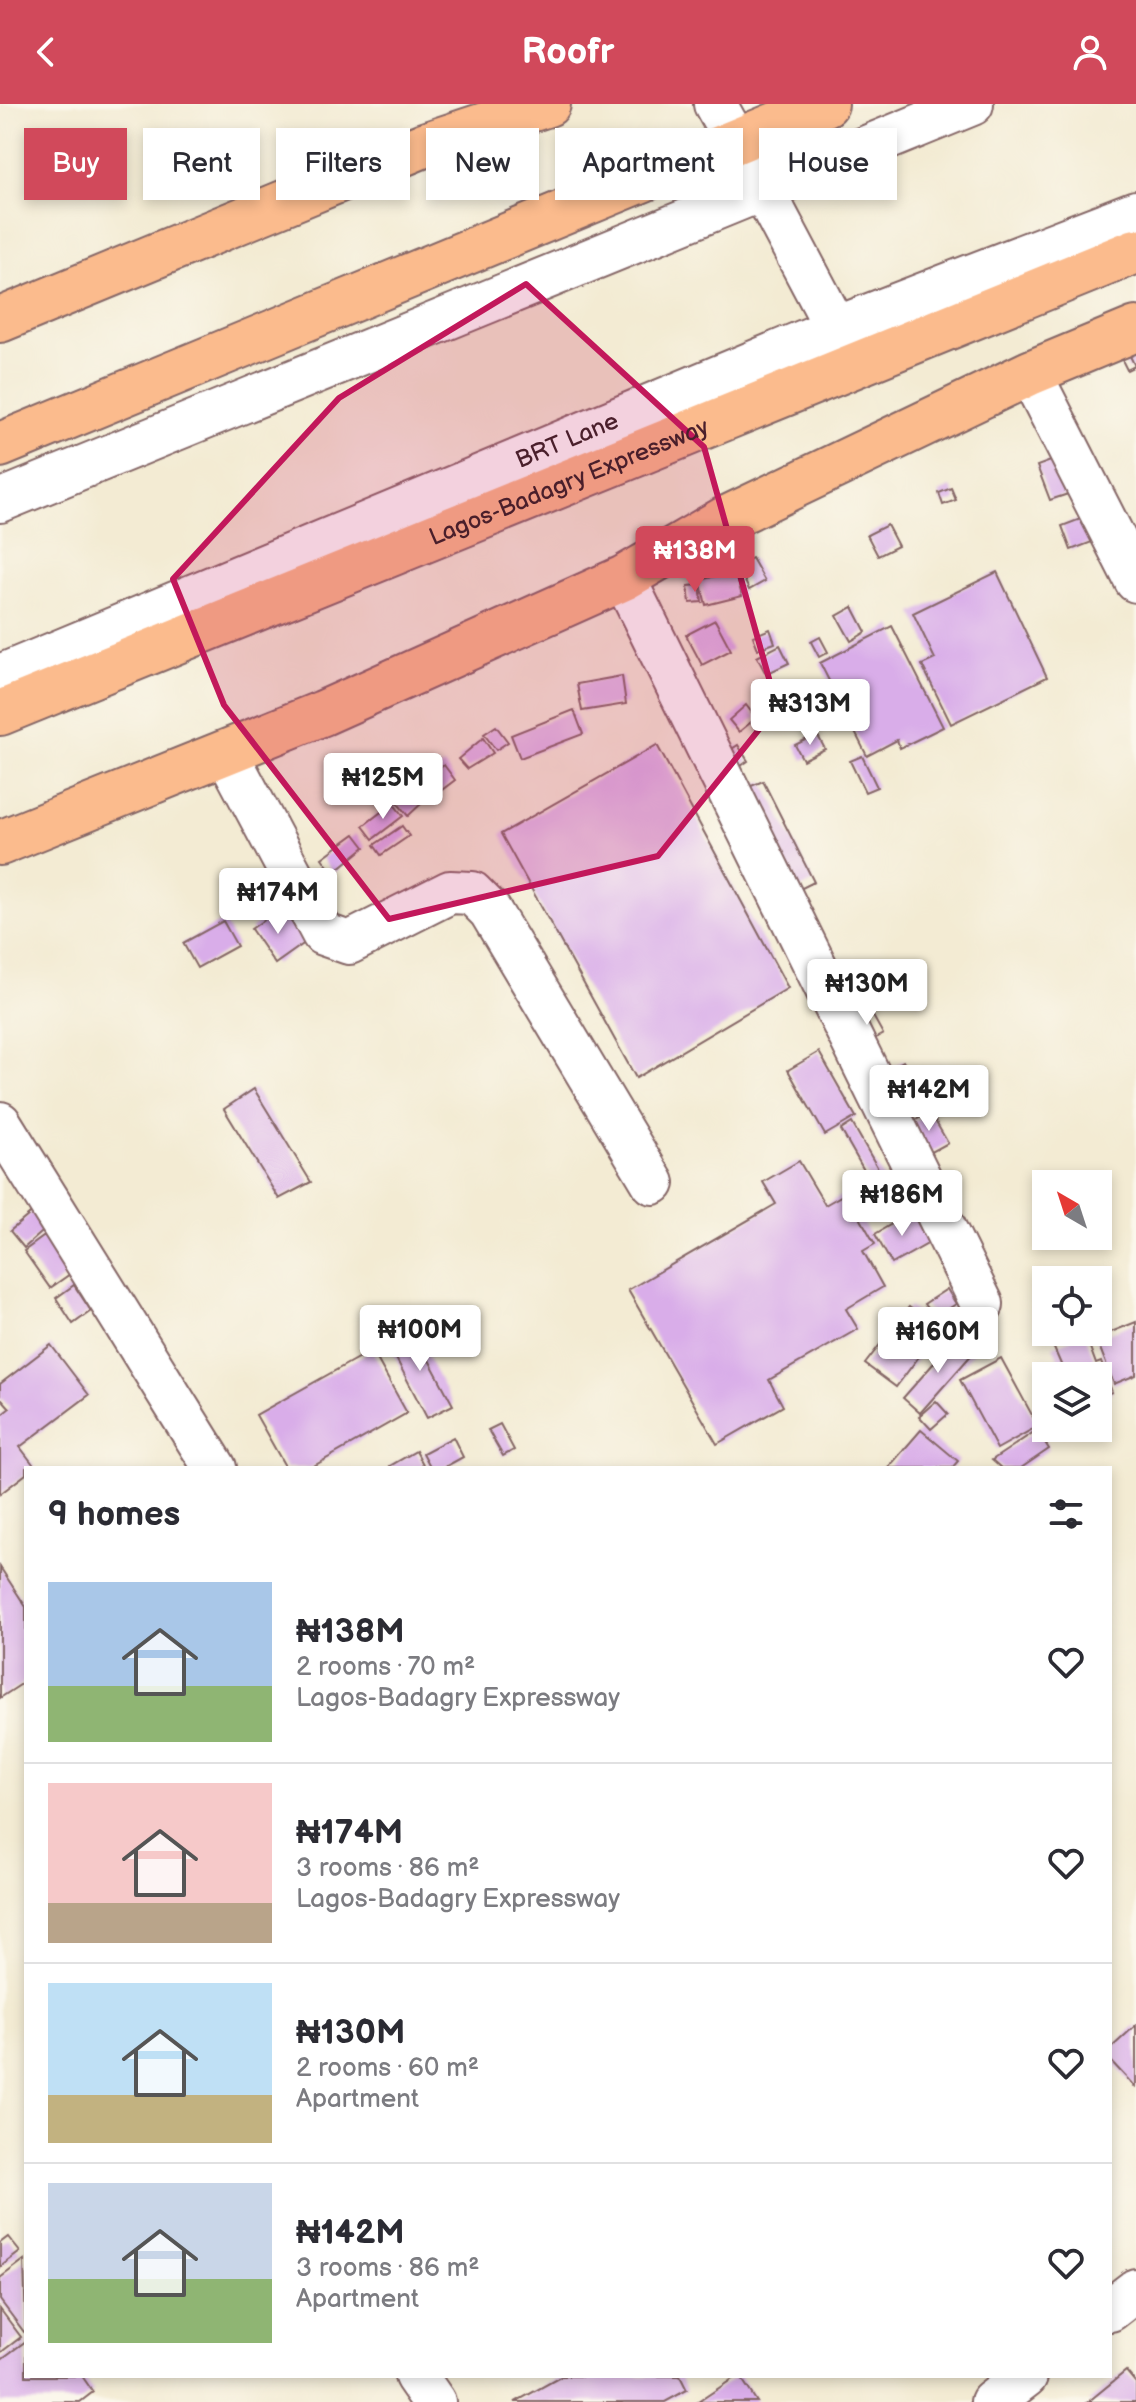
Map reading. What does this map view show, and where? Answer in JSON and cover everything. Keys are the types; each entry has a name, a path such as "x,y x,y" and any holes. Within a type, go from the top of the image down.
{"main road":[{"path":"0,320 424,145 548,104"},
{"path":"0,445 726,122 826,104"},
{"name":"Lagos-Badagry Expressway","path":"0,713 1136,251"},
{"path":"0,843 323,713 624,578 725,519 1030,373 1136,329"}],"street":[{"path":"897,135 972,104"},
{"path":"726,122 759,183"},
{"path":"0,501 759,192"},
{"path":"768,200 836,328 845,371"},
{"name":"BRT Lane","path":"0,676 836,328 1136,212"},
{"path":"1030,373 1136,581"},
{"path":"624,578 982,1304"},
{"path":"226,752 323,934 349,943 450,892 472,893 490,911 653,1183"},
{"path":"0,1123 214,1466"},
{"path":"1112,2308 1136,2290"},
{"path":"417,2378 434,2402"},
{"path":"992,2402 1023,2378"}],"highlighted area":[{"path":"526,284 704,447 777,707 658,856 389,919 224,705 173,579 339,398"}],"building":[{"path":"1128,352 1135,366 1127,370 1120,356"},
{"path":"1059,458 1071,493 1050,500 1037,466"},
{"path":"951,488 956,500 943,505 939,493"},
{"path":"1091,515 1100,539 1071,550 1062,526"},
{"path":"887,525 898,546 878,556 867,535"},
{"path":"752,558 765,581 749,590 738,566"},
{"path":"735,571 742,596 706,605 700,580"},
{"path":"997,572 1047,677 951,724 922,665 935,659 913,613"},
{"path":"700,585 702,602 690,603 688,586"},
{"path":"853,607 866,632 851,641 837,616"},
{"path":"715,620 731,650 702,665 686,635"},
{"path":"892,626 943,727 900,748 897,740 867,756 820,663"},
{"path":"770,629 775,643 758,649 753,636"},
{"path":"820,637 828,652 819,657 811,642"},
{"path":"780,645 789,663 766,674 757,657"},
{"path":"622,676 626,704 582,711 577,684"},
{"path":"746,705 756,718 739,732 729,720"},
{"path":"574,710 583,734 520,758 511,735"},
{"path":"496,726 508,742 496,750 484,734"},
{"path":"817,734 825,749 803,760 795,745"},
{"path":"483,738 493,753 467,769 458,759"},
{"path":"657,745 788,988 636,1078 501,834"},
{"path":"738,745 748,761 731,773 721,756"},
{"path":"862,756 877,787 865,792 850,761"},
{"path":"444,765 455,780 426,802 415,787"},
{"path":"763,781 814,882 790,894 737,792"},
{"path":"410,788 422,803 408,816 395,800"},
{"path":"393,803 403,816 373,839 363,826"},
{"path":"402,826 409,836 381,855 374,845"},
{"path":"355,834 365,847 333,873 322,858"},
{"path":"281,908 306,942 275,964 251,929"},
{"path":"223,921 237,946 197,968 183,943"},
{"path":"854,968 873,1001 859,1010 839,977"},
{"path":"869,1009 883,1034 865,1044 851,1020"},
{"path":"819,1052 856,1117 825,1135 788,1070"},
{"path":"903,1061 921,1092 899,1105 881,1074"},
{"path":"254,1089 311,1182 279,1199 224,1109"},
{"path":"930,1112 948,1143 928,1154 910,1123"},
{"path":"852,1123 884,1179 873,1186 841,1130"},
{"path":"799,1161 825,1205 846,1193 875,1244 863,1251 883,1287 846,1309 858,1329 769,1380 783,1406 717,1444 628,1290 776,1204 763,1182"},
{"path":"35,1210 49,1226 24,1248 10,1231"},
{"path":"912,1212 929,1243 892,1264 875,1234"},
{"path":"54,1229 80,1267 50,1288 24,1251"},
{"path":"74,1285 91,1311 73,1324 56,1298"},
{"path":"947,1289 956,1304 934,1318 924,1304"},
{"path":"967,1305 983,1330 966,1341 950,1315"},
{"path":"909,1307 939,1330 896,1387 865,1364"},
{"path":"1136,1322 1136,1375 1114,1384 1112,1362 1105,1362 1099,1346 1112,1346 1112,1332"},
{"path":"412,1328 453,1405 427,1418 387,1341"},
{"path":"957,1337 974,1352 920,1413 903,1398"},
{"path":"51,1345 89,1395 20,1447 34,1466 24,1466 24,1476 0,1494 0,1416 10,1408 0,1400 0,1384"},
{"path":"1053,1346 1089,1346 1095,1362 1060,1362"},
{"path":"372,1350 407,1413 314,1466 285,1466 256,1415"},
{"path":"1001,1358 1032,1415 1032,1429 997,1449 960,1380"},
{"path":"936,1401 948,1414 931,1429 919,1416"},
{"path":"500,1424 514,1450 503,1456 488,1430"},
{"path":"921,1430 958,1461 954,1466 890,1466"},
{"path":"1032,1433 1032,1442 1045,1442 1049,1449 1024,1466 999,1466 992,1460"},
{"path":"453,1437 463,1457 447,1466 430,1466 423,1453"},
{"path":"416,1451 424,1466 390,1466"},
{"path":"0,1567 24,1604 24,1682 0,1698"},
{"path":"1136,2025 1136,2088 1112,2062 1112,2047"},
{"path":"8,2237 20,2252 0,2267 0,2243"},
{"path":"24,2260 24,2332 0,2300 0,2278"},
{"path":"0,2309 21,2337 0,2353"},
{"path":"24,2342 24,2378 83,2378 93,2392 80,2402 0,2402 0,2360"},
{"path":"1126,2371 1136,2383 1136,2402 1088,2402"},
{"path":"558,2378 681,2378 687,2390 665,2402 515,2402"},
{"path":"734,2378 741,2378 757,2402 698,2402"}]}
